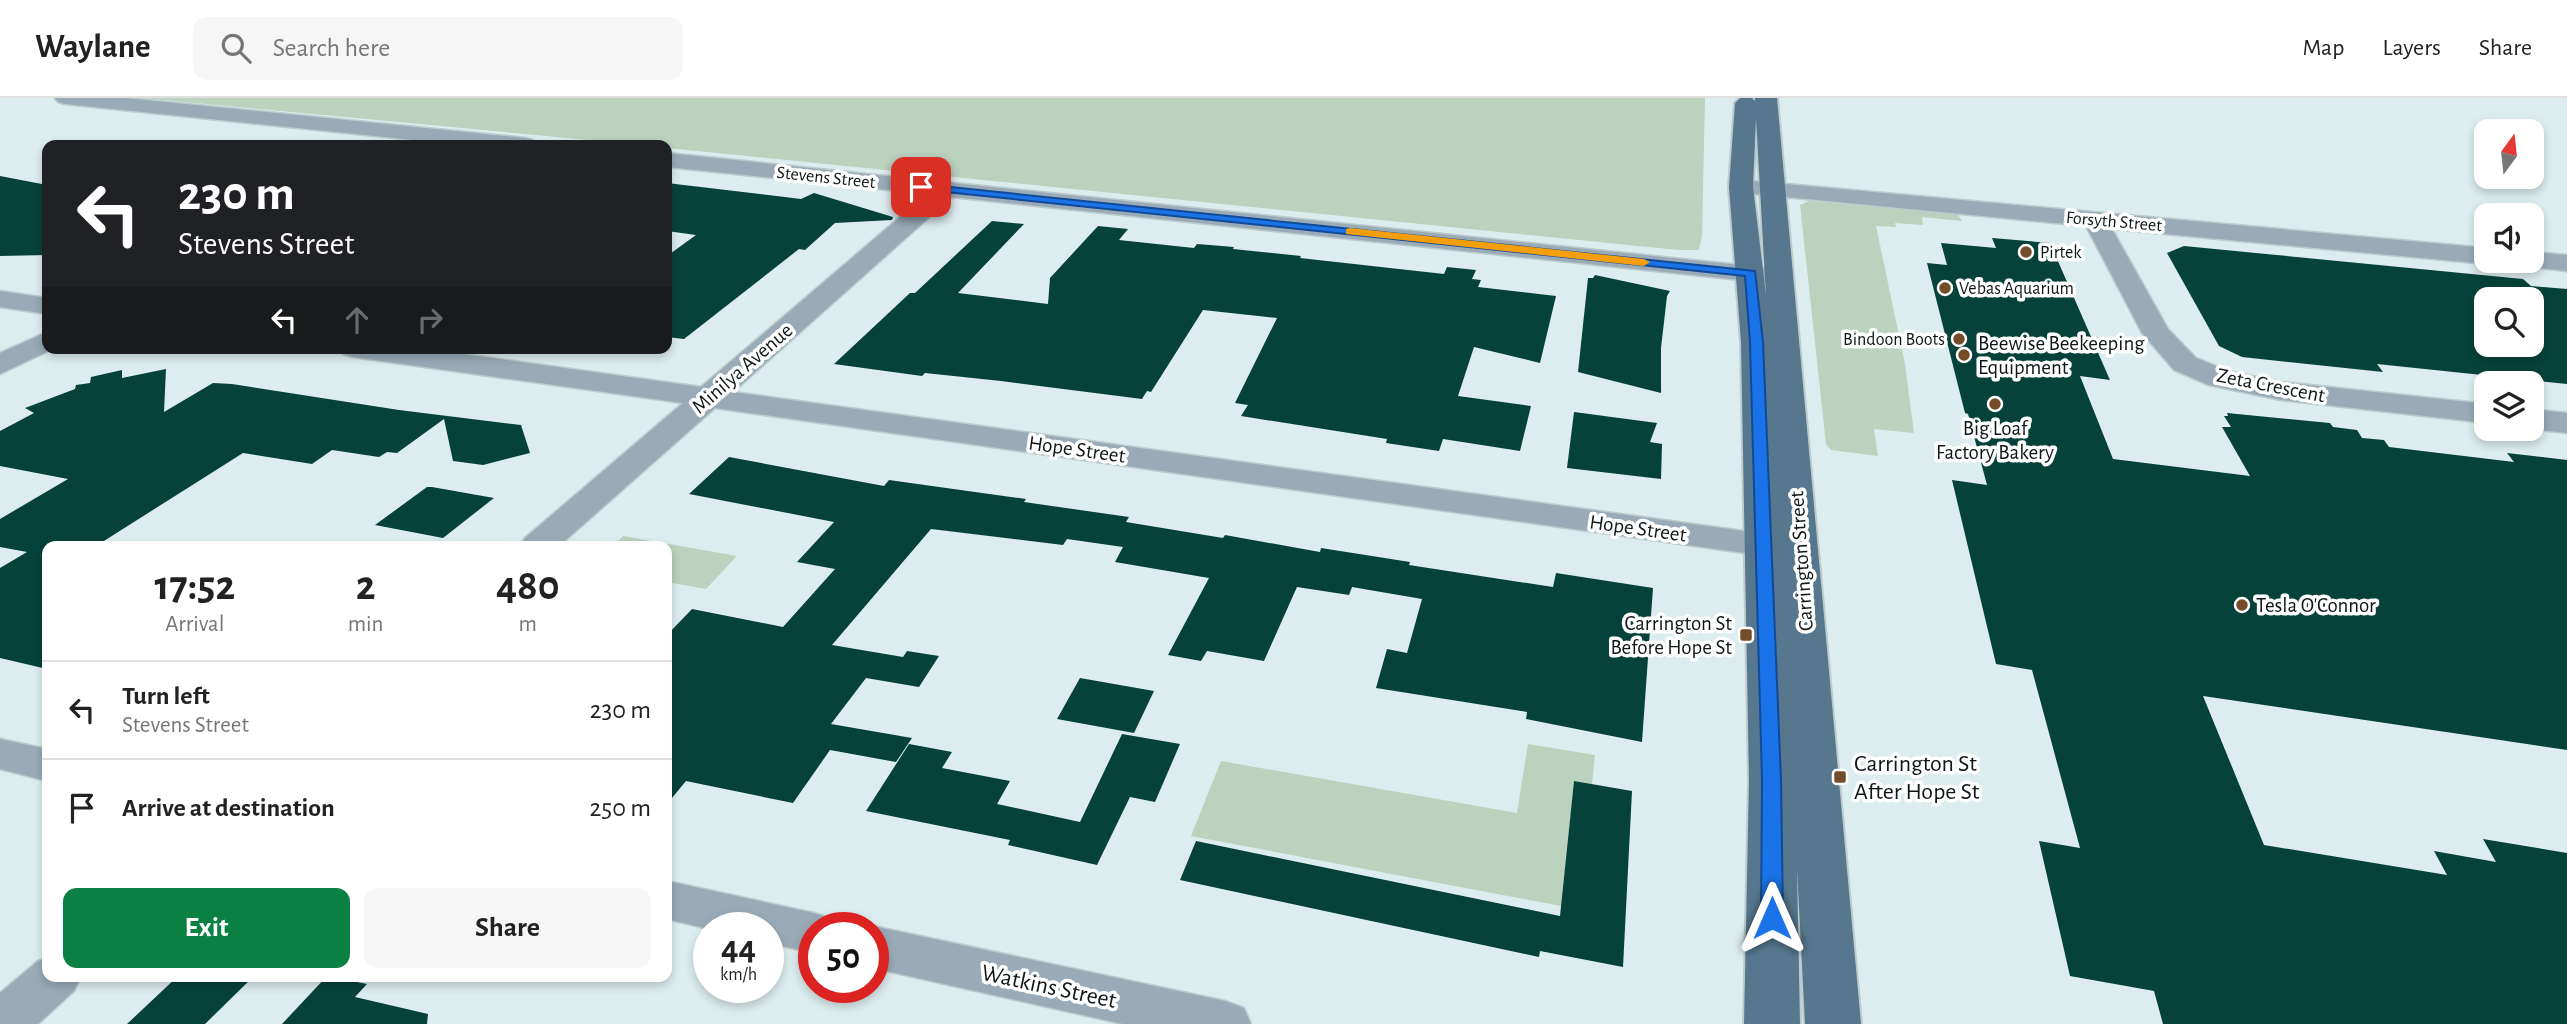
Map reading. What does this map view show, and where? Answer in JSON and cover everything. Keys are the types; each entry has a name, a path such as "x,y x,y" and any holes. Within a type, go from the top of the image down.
{"main road":[{"name":"Carrington Street","path":"1746,98 1758,188 1765,275 1756,342 1782,548 1833,1024"},
{"name":"Carrington Street","path":"1758,188 1766,98"},
{"name":"Carrington Street","path":"1772,1024 1772,780 1782,548"}],"street":[{"path":"65,98 435,140"},
{"name":"Stevens Street","path":"672,161 1765,275"},
{"name":"Forsyth Street","path":"1758,188 2474,255"},
{"name":"Minilya Avenue","path":"544,541 946,190"},
{"name":"Zeta Crescent","path":"2095,219 2156,333 2185,364 2220,379 2281,391 2474,413"},
{"path":"2544,261 2567,263"},
{"path":"0,299 42,305"},
{"path":"0,365 42,344"},
{"name":"Hope Street","path":"396,354 1782,548"},
{"path":"2544,420 2567,423"},
{"path":"0,754 42,764"},
{"path":"672,902 798,930"},
{"name":"Watkins Street","path":"889,950 1225,1024"},
{"path":"2,1024 49,982"}],"green space":[{"path":"142,98 1705,98 1702,236 1699,250 1678,250 672,149 672,140 589,140"},
{"path":"1809,201 1950,213 1958,215 1962,221 1922,217 1923,225 1895,223 1896,227 1876,226 1905,364 1914,433 1874,429 1878,456 1831,450 1826,444 1800,205"},
{"path":"623,536 652,541 618,541"},
{"path":"672,545 737,556 706,589 672,583"},
{"path":"1528,744 1595,755 1592,784 1574,781 1561,906 1191,836 1221,761 1517,813"}],"building":[{"path":"0,176 42,184 42,255 0,256"},
{"path":"672,184 801,199 814,193 893,217 892,220 835,223 805,250 799,249 684,339 672,338 672,252 696,235 672,232"},
{"path":"992,221 1024,224 958,293 1048,304 1050,278 1098,226 1128,229 1119,240 1194,248 1197,244 1234,247 1233,249 1301,256 1300,258 1444,274 1447,267 1476,270 1472,279 1481,280 1478,287 1556,296 1540,363 1474,347 1458,396 1531,406 1520,451 1443,439 1439,451 1386,443 1387,439 1241,416 1248,405 1235,403 1277,318 1203,310 1151,392 1147,391 1142,399 834,364"},
{"path":"1992,238 2050,243 2110,380 2080,376 2113,459 2250,476 2222,427 2231,427 2224,416 2228,416 2227,413 2330,423 2333,427 2357,430 2362,438 2384,440 2389,447 2514,462 2507,453 2567,460 2567,750 2203,696 2264,845 2447,875 2434,851 2496,862 2483,839 2567,853 2567,1024 2163,1024 2154,991 2070,976 2039,841 2080,848 2032,670 1996,664 1952,480 1987,485 1968,414 1965,413 1927,263 1947,265 1941,243 1996,248"},
{"path":"2184,246 2523,279 2531,286 2543,287 2474,287 2474,357 2544,357 2544,287 2567,289 2567,384 2544,382 2544,371 2474,371 2474,374 2377,364 2383,372 2242,357 2219,346 2167,253"},
{"path":"1595,275 1670,291 1667,296 1661,348 1661,393 1578,372 1588,278"},
{"path":"166,369 164,412 213,383 521,425 530,453 483,465 453,461 444,419 397,453 387,452 379,457 332,450 312,464 243,453 104,541 42,541 42,668 0,658 0,568 27,552 0,547 0,519 68,479 0,466 0,431 34,413 25,408 75,389 76,385 90,383 91,377 122,370 122,378"},
{"path":"1574,412 1657,423 1650,442 1662,444 1661,479 1567,468"},
{"path":"729,457 884,486 889,480 1026,499 1024,502 1129,517 1126,522 1223,538 1225,535 1320,552 1321,548 1410,562 1409,565 1553,587 1556,573 1653,588 1642,742 1526,719 1527,712 1376,688 1387,649 1407,653 1422,599 1352,587 1349,595 1297,587 1264,661 1207,651 1201,661 1168,655 1209,578 1115,562 1123,547 1067,539 1063,545 931,529 832,645 903,657 907,651 939,656 919,687 866,678 831,724 912,738 896,762 830,750 793,803 686,781 672,798 672,630 692,609 783,627 835,569 797,562 834,522 689,494"},
{"path":"427,487 494,498 443,538 375,525"},
{"path":"1080,678 1154,691 1134,733 1057,719"},
{"path":"1122,734 1180,744 1155,802 1130,797 1097,865 1008,845 1010,840 866,811 909,744 952,752 942,768 1010,781 997,804 1080,822"},
{"path":"1574,781 1632,791 1623,967 1540,951 1539,957 1180,880 1196,841 1560,916"},
{"path":"172,982 248,982 205,1024 127,1024"},
{"path":"321,982 367,984 355,997 428,1014 427,1024 282,1024"}],"slow traffic":[{"path":"1350,232 1644,262"}],"place":[{"name":"Pirtek","path":"2026,252"},
{"name":"Vebas Aquarium","path":"1945,288"},
{"name":"Bindoon Boots","path":"1959,339"},
{"name":"Beewise Beekeeping Equipment","path":"1964,355"},
{"name":"Big Loaf Factory Bakery","path":"1995,404"},
{"name":"Tesla O'Connor","path":"2242,605"},
{"name":"Carrington St Before Hope St","path":"1746,635"},
{"name":"Carrington St After Hope St","path":"1840,777"}],"route":[{"path":"921,187 1751,273 1756,342 1772,780 1772,918"}]}
